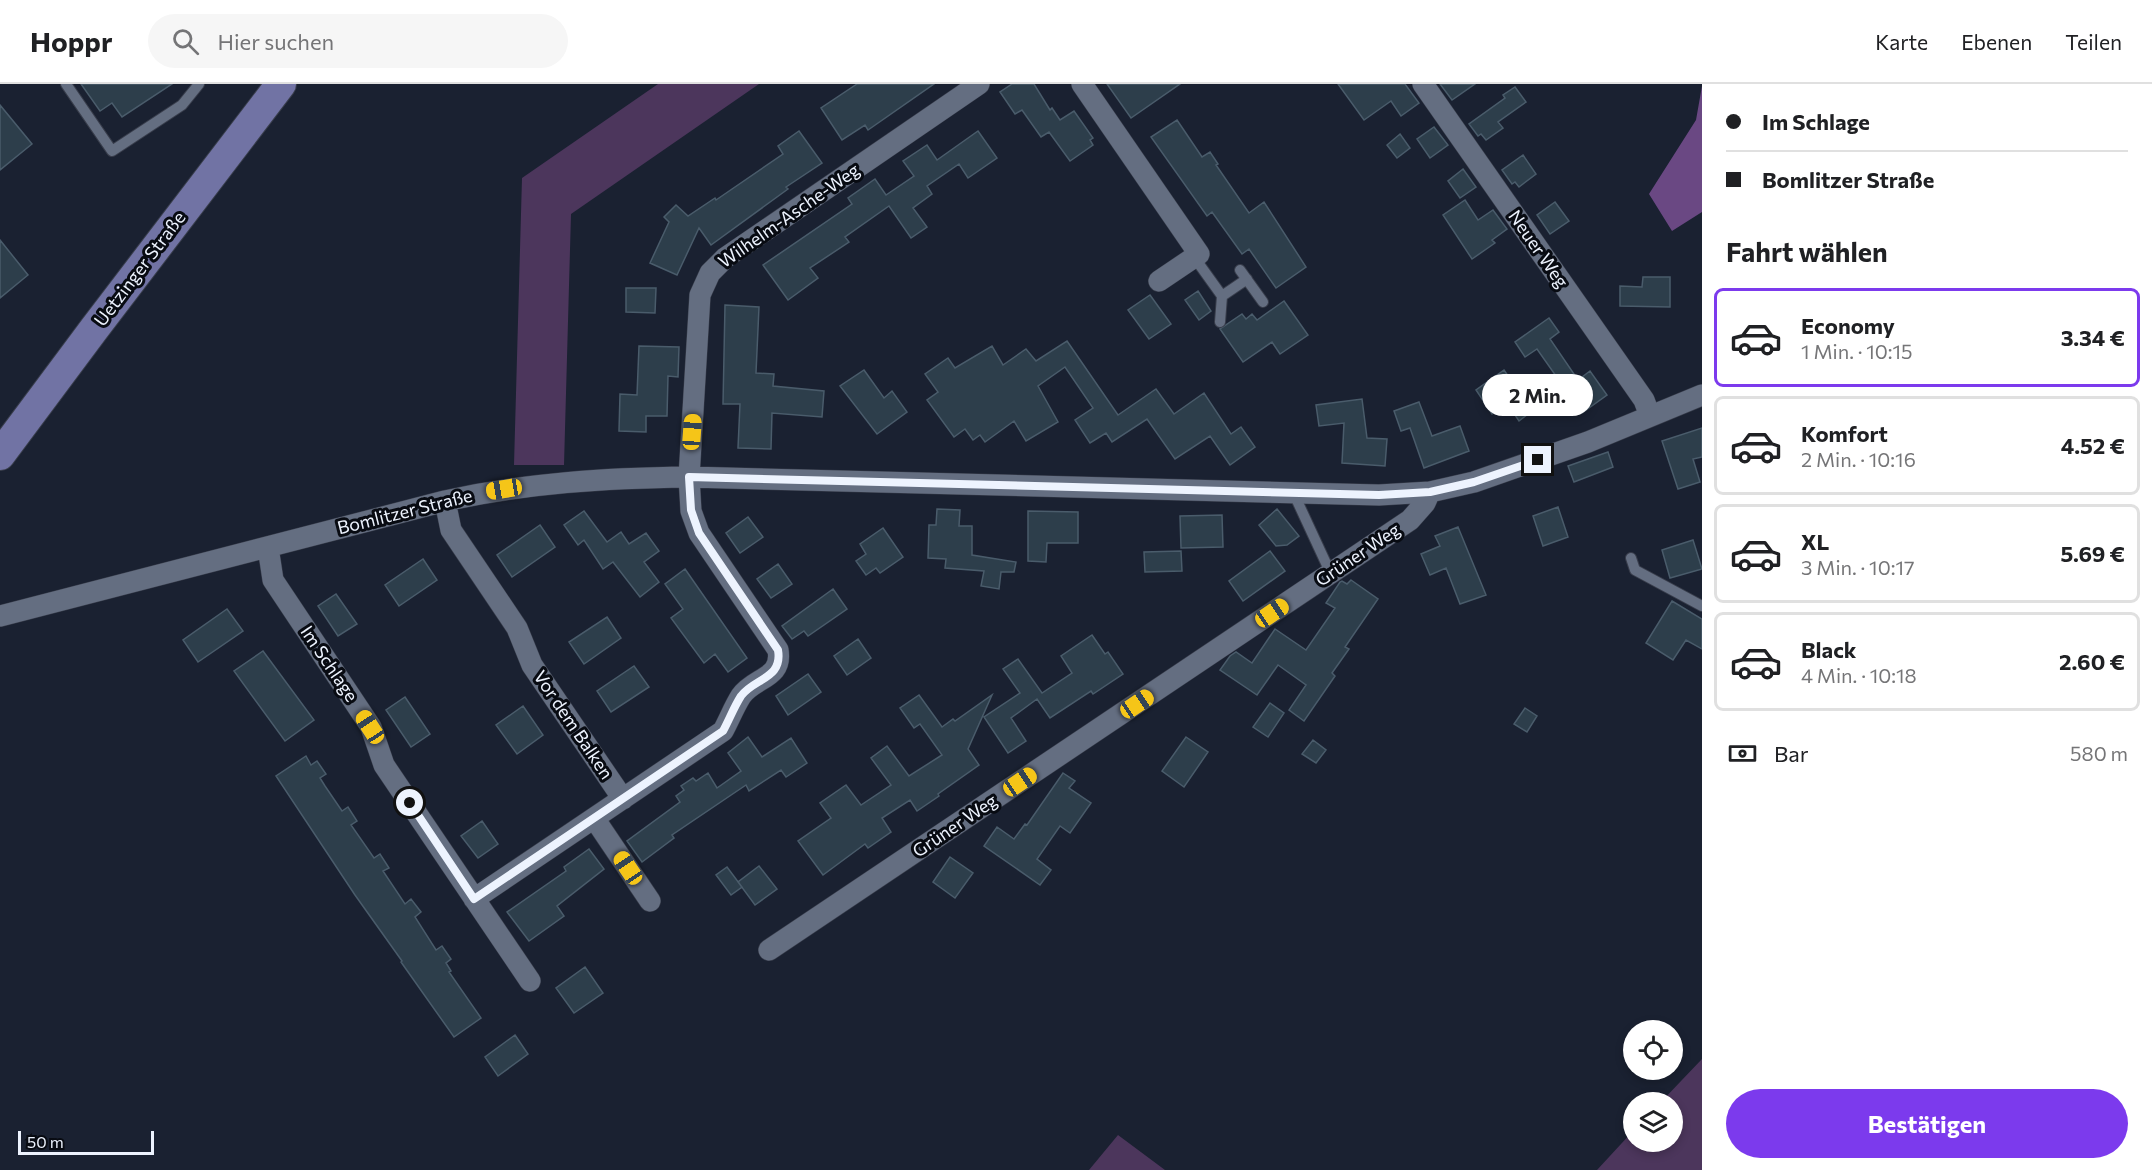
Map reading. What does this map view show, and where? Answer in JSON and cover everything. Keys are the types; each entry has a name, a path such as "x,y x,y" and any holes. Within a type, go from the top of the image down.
{"street":[{"name":"Uetzinger Straße","path":"0,455 281,84"},
{"name":"Wilhelm-Asche-Weg","path":"689,477 700,295 710,273 725,258 979,84"},
{"path":"1082,84 1199,254 1159,281"},
{"name":"Neuer Weg","path":"1423,84 1644,400 1650,416"},
{"name":"Bomlitzer Straße","path":"0,616 445,501 491,491 560,482 612,478 689,477 1379,495 1430,492 1474,482 1588,442 1702,395"},
{"name":"Vor dem Balken","path":"445,501 451,530 517,628 532,665 623,799 723,731 742,694 775,670 780,662 778,650 699,533 691,510 689,477"},
{"name":"Grüner Weg","path":"769,950 1410,520 1425,503 1430,492"},
{"name":"Im Schlage","path":"268,547 273,580 370,727 384,765 530,981"},
{"path":"474,899 623,799"},
{"path":"594,818 650,901"}],"lane":[{"path":"66,84 112,152 182,105 199,84"},
{"path":"1194,257 1222,296 1220,322"},
{"path":"1222,296 1244,274 1263,302"},
{"path":"1293,492 1330,574"},
{"path":"1631,558 1635,570 1702,606"}],"shaded area":[{"path":"658,84 759,84 571,214 564,465 514,465 522,178"},
{"path":"1702,86 1702,212 1672,231 1649,194 1696,120"},
{"path":"1702,1059 1702,1170 1597,1170 1623,1142 1623,1152 1683,1152 1683,1092 1671,1092"},
{"path":"1118,1135 1165,1170 1089,1170"}],"building":[{"path":"81,84 172,84 122,117 112,103 100,111"},
{"path":"857,84 934,84 868,130 865,125 842,140 821,108"},
{"path":"1012,84 1034,84 1050,110 1052,108 1060,120 1074,111 1093,138 1090,140 1093,145 1070,161 1049,132 1041,137 1022,110 1015,114 1000,92"},
{"path":"1107,84 1180,84 1131,118"},
{"path":"1338,84 1405,84 1419,103 1401,116 1391,101 1364,120"},
{"path":"1440,84 1475,84 1452,100"},
{"path":"1515,87 1526,102 1498,122 1503,128 1486,140 1481,134 1478,136 1469,124 1505,98 1503,95"},
{"path":"0,105 32,144 0,170"},
{"path":"1177,120 1202,157 1210,152 1218,164 1216,165 1249,213 1264,202 1306,267 1276,288 1249,249 1242,254 1212,212 1207,216 1151,137"},
{"path":"1434,127 1448,145 1430,158 1417,139"},
{"path":"799,131 822,163 786,187 788,189 711,245 699,228 677,275 650,263 669,222 664,217 676,205 688,216 715,198 716,200 783,154 778,146"},
{"path":"978,131 997,158 968,178 959,164 927,186 932,194 913,208 927,227 911,238 889,206 845,237 849,242 810,268 818,278 788,300 763,265 852,204 848,198 875,179 886,195 914,176 903,161 927,145 937,160"},
{"path":"1400,134 1410,148 1397,158 1387,145"},
{"path":"1523,155 1536,174 1519,187 1515,182 1512,184 1502,170"},
{"path":"1463,169 1476,187 1460,198 1448,181"},
{"path":"1465,200 1478,220 1493,210 1507,229 1492,240 1495,243 1472,259 1443,215"},
{"path":"1555,202 1569,221 1550,234 1537,215"},
{"path":"0,240 28,275 0,298"},
{"path":"1643,277 1670,277 1670,307 1620,306 1620,286 1642,287"},
{"path":"626,288 656,288 655,313 626,312"},
{"path":"1198,291 1211,311 1199,320 1185,300"},
{"path":"1150,295 1171,324 1149,339 1128,310"},
{"path":"1284,301 1308,335 1280,354 1272,342 1243,362 1220,329 1242,314 1246,319 1252,314 1257,320"},
{"path":"725,305 759,307 756,373 774,374 773,386 824,391 822,417 772,413 771,449 738,448 740,404 723,404"},
{"path":"1549,318 1559,332 1550,339 1578,380 1590,371 1607,395 1582,413 1537,349 1525,357 1515,342"},
{"path":"1067,341 1118,415 1156,389 1174,414 1204,393 1231,434 1241,427 1255,447 1230,465 1210,436 1175,459 1147,419 1112,442 1106,433 1090,443 1075,420 1093,408 1065,367 1038,386 1058,422 1026,441 1014,421 985,442 980,435 973,440 965,429 954,437 927,400 938,392 925,374 948,358 955,368 992,346 1003,365 1026,349 1036,361"},
{"path":"639,346 679,347 678,377 668,376 667,416 646,416 646,432 619,431 620,394 637,395"},
{"path":"864,370 884,398 892,391 907,412 877,434 840,386"},
{"path":"1504,370 1532,411 1519,421 1507,403 1492,414 1476,390"},
{"path":"1362,399 1367,438 1387,439 1385,466 1342,463 1344,423 1319,426 1316,405"},
{"path":"1419,402 1432,436 1460,426 1469,451 1424,468 1410,428 1401,431 1394,411"},
{"path":"1702,428 1702,457 1693,459 1700,482 1678,489 1662,441"},
{"path":"1608,452 1613,467 1574,482 1568,466"},
{"path":"1558,507 1568,537 1543,546 1533,516"},
{"path":"937,509 960,510 959,526 972,526 972,555 1016,562 1014,572 1001,572 999,589 981,586 984,571 945,568 946,559 928,558 929,525 936,525"},
{"path":"1277,509 1299,536 1287,545 1276,546 1259,525"},
{"path":"584,511 607,542 621,532 629,544 646,533 659,551 644,562 659,582 640,597 613,562 603,569 584,540 578,545 564,525"},
{"path":"1028,511 1078,512 1078,543 1047,543 1046,562 1028,561"},
{"path":"1222,515 1223,547 1181,548 1180,516"},
{"path":"748,517 763,537 740,553 726,533"},
{"path":"540,525 555,547 512,577 497,555"},
{"path":"1458,527 1486,595 1460,604 1446,568 1430,575 1421,554 1440,546 1435,536"},
{"path":"883,528 903,557 880,573 876,568 866,575 856,561 866,554 860,544"},
{"path":"1693,540 1702,569 1670,578 1662,550"},
{"path":"1181,551 1182,571 1145,572 1144,552"},
{"path":"1270,551 1285,571 1243,601 1229,581"},
{"path":"423,559 437,580 399,606 385,585"},
{"path":"778,564 792,584 771,598 757,579"},
{"path":"685,569 747,658 728,672 715,654 704,663 671,618 683,609 665,584"},
{"path":"1351,580 1378,599 1345,647 1349,649 1332,673 1335,676 1304,721 1289,710 1306,685 1278,665 1257,695 1220,670 1230,656 1236,652 1252,663 1275,629 1306,650 1335,608 1326,603 1340,582 1347,584"},
{"path":"833,589 847,609 808,636 804,631 792,639 782,626"},
{"path":"336,594 357,624 338,636 318,606"},
{"path":"1672,601 1702,619 1702,649 1686,640 1673,660 1646,643"},
{"path":"227,609 243,631 198,662 183,640"},
{"path":"607,617 621,638 584,664 569,642"},
{"path":"1092,635 1105,654 1108,652 1123,674 1093,694 1091,691 1050,718 1037,699 1011,718 1026,741 1008,753 984,717 1020,693 1003,669 1018,659 1042,693 1072,673 1061,656"},
{"path":"858,639 871,658 847,675 834,656"},
{"path":"263,651 314,720 285,741 234,671"},
{"path":"634,666 649,687 611,712 597,691"},
{"path":"808,674 821,692 788,715 776,696"},
{"path":"919,695 942,727 953,719 955,721 992,695 968,749 979,765 917,811 910,800 882,818 891,832 868,848 865,844 823,875 798,841 831,818 820,803 846,785 861,805 891,785 871,758 887,746 909,776 942,755 920,724 914,728 900,708"},
{"path":"405,697 430,734 411,747 386,710"},
{"path":"1270,703 1284,713 1268,737 1253,727"},
{"path":"523,706 543,735 517,754 496,725"},
{"path":"1525,708 1537,716 1527,732 1514,724"},
{"path":"748,737 762,757 791,738 807,763 786,777 781,770 749,791 746,785 672,835 674,838 642,862 627,841 680,802 676,796 684,790 681,786 693,778 696,781 708,773 717,788 741,771 728,753"},
{"path":"1186,737 1208,752 1184,787 1162,771"},
{"path":"1313,740 1326,750 1316,763 1302,754"},
{"path":"306,756 311,765 317,761 326,774 320,778 342,811 348,807 357,821 351,825 374,858 380,854 389,868 383,871 405,904 411,899 421,912 415,917 436,950 442,946 451,959 446,963 451,971 449,972 481,1018 454,1037 276,776"},
{"path":"1063,773 1075,781 1069,788 1091,803 1070,833 1060,826 1037,859 1051,870 1040,885 984,846 997,827 1014,839 1025,824 1027,825"},
{"path":"482,821 498,844 478,858 461,836"},
{"path":"589,849 604,869 557,906 564,916 529,941 507,912 566,871 564,867"},
{"path":"950,857 973,873 955,898 933,882"},
{"path":"759,866 777,889 755,905 738,882"},
{"path":"727,867 742,887 731,895 716,875"},
{"path":"585,967 603,993 574,1013 556,988"},
{"path":"515,1035 528,1054 498,1076 485,1057"}],"route":[{"path":"410,803 474,899 723,731 742,694 775,670 780,662 778,650 699,533 691,510 689,477 1379,495 1430,492 1474,482 1538,460"}]}
